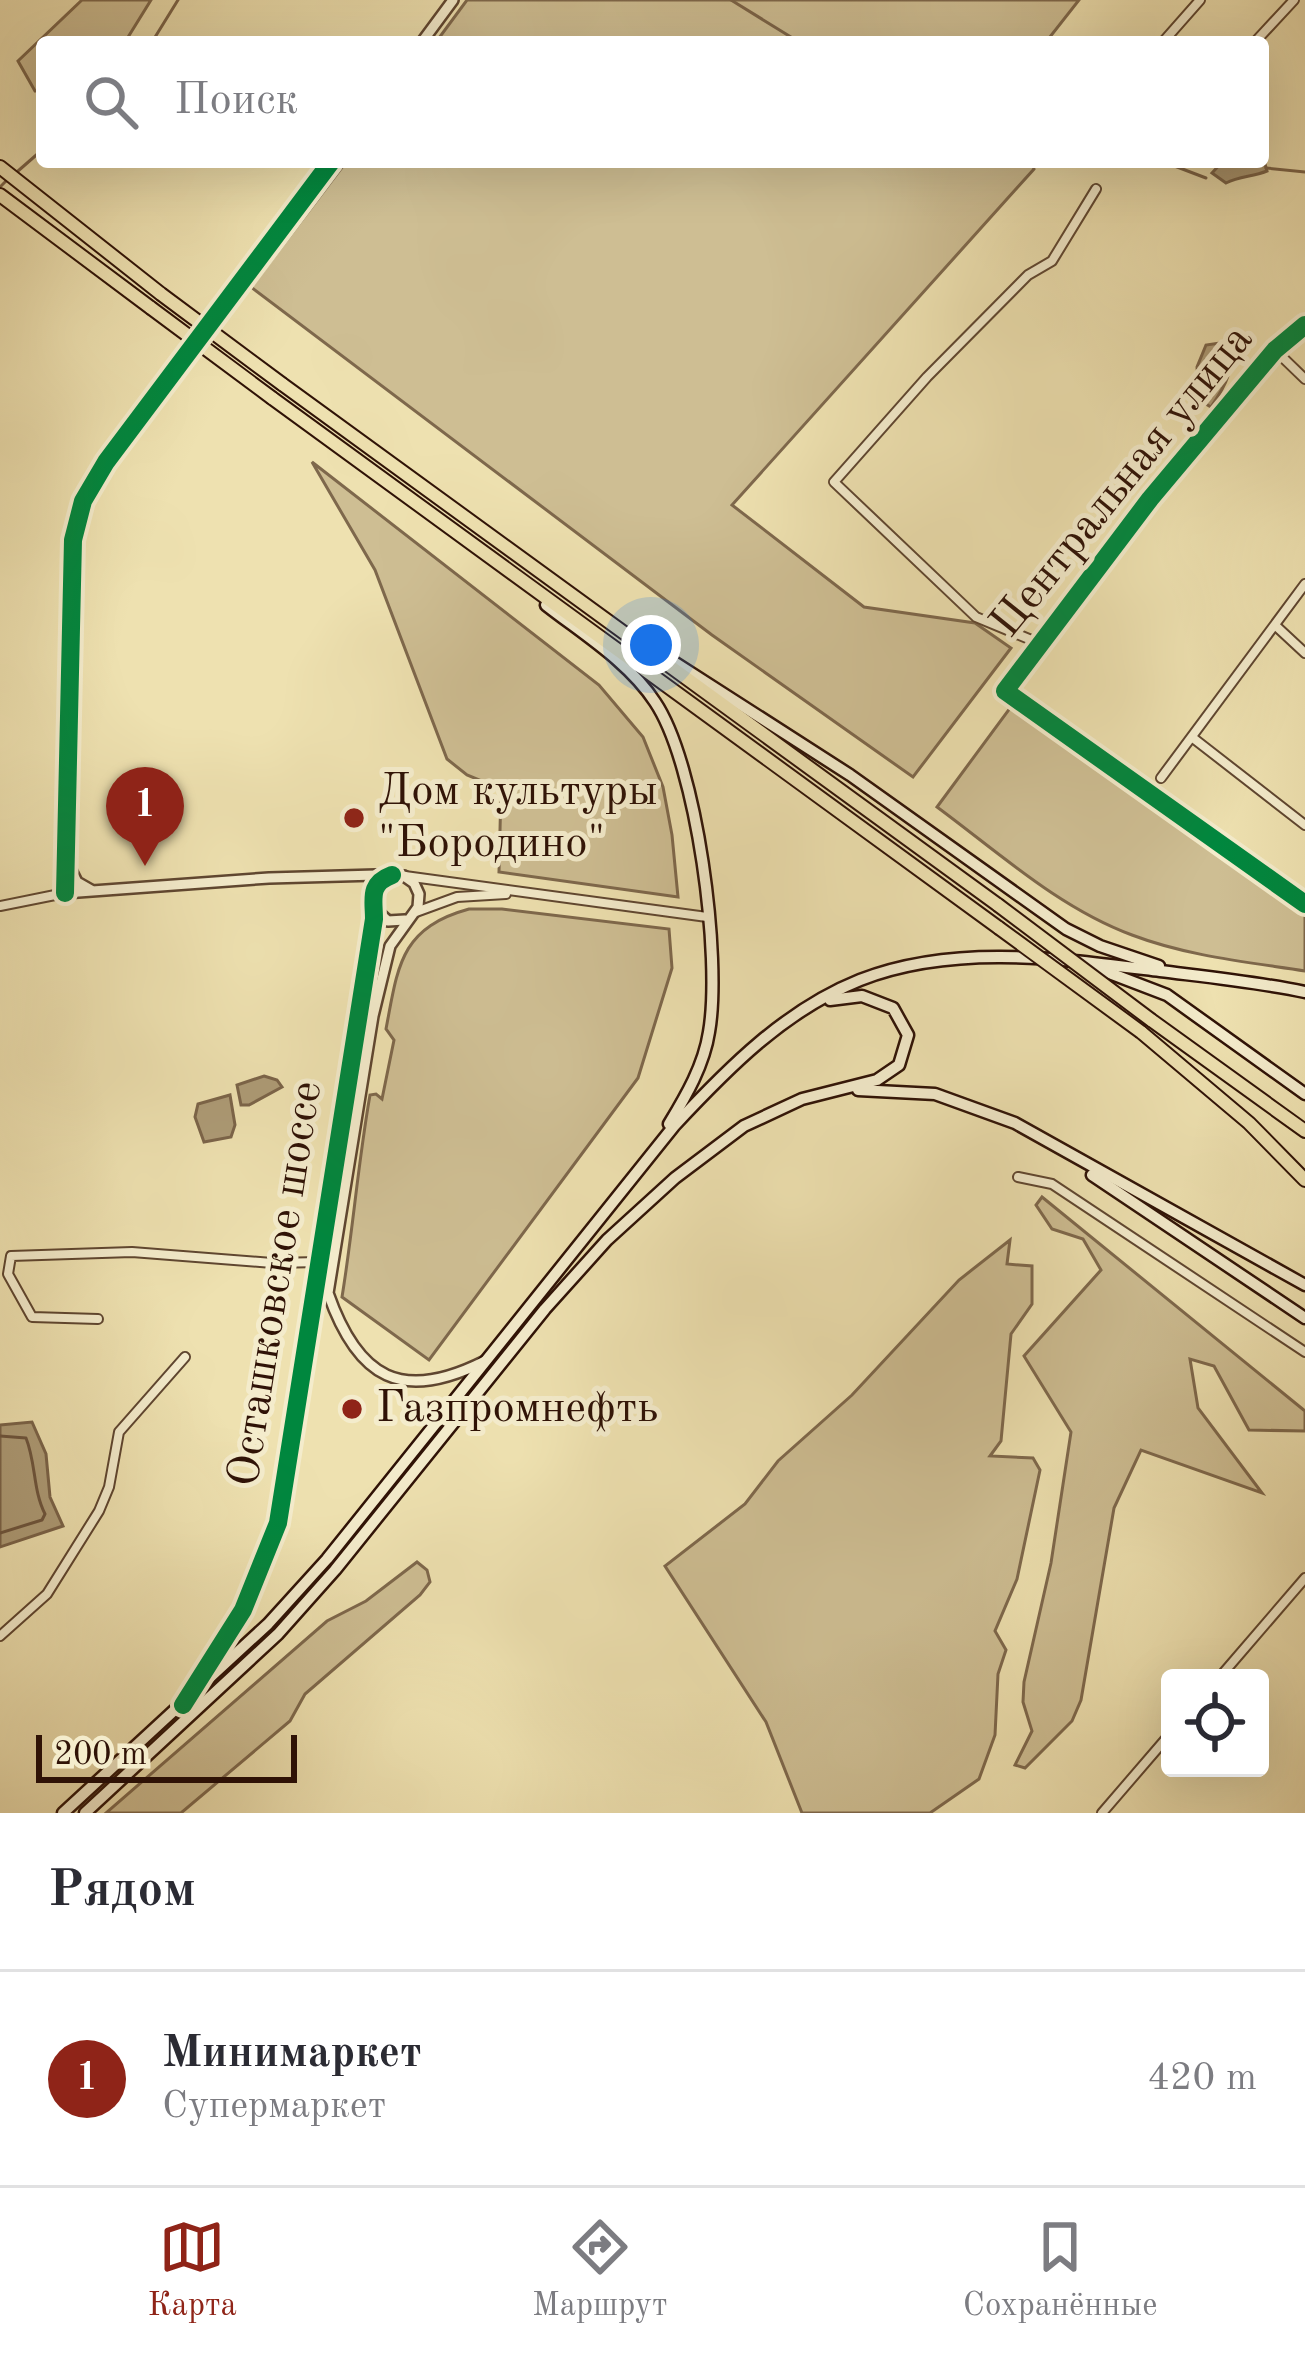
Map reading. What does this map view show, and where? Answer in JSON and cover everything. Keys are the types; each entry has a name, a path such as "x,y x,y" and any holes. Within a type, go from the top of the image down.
{"main road":[{"path":"0,167 282,384 1303,1130"},
{"path":"0,195 487,558 1141,1032 1249,1124 1305,1180"},
{"path":"487,558 628,669 654,699 682,754 707,917 713,1002 698,1072 648,1156"},
{"path":"609,621 766,718 1066,929 1100,946 1185,974"},
{"path":"187,1708 327,1559 648,1156 723,1072 763,1037 805,1010 860,980 953,959 1048,957 1305,992"},
{"path":"1063,959 1127,977 1167,995 1305,1094"},
{"path":"187,1708 278,1634 545,1309 607,1240 675,1178 744,1126 802,1099 877,1080 899,1065 908,1035 893,1008 862,996 836,998 805,1010"},
{"path":"836,1091 934,1094 1015,1123 1305,1286"},
{"path":"1015,1123 1305,1318"},
{"name":"Осташковское шоссе","path":"63,1813 187,1708"},
{"name":"Осташковское шоссе","path":"85,1813 187,1708"}],"street":[{"path":"426,36 453,0"},
{"path":"1167,36 1200,0"},
{"path":"1261,36 1294,0"},
{"path":"65,893 73,540 83,501 106,462 327,168"},
{"path":"1041,644 976,617 834,482 927,377 1028,275 1052,261 1096,189"},
{"name":"Центральная улица","path":"1305,325 1275,350 1150,500 1005,692 1305,904"},
{"path":"1275,350 1305,379"},
{"path":"1161,778 1305,584"},
{"path":"1276,627 1305,653"},
{"path":"1193,737 1305,825"},
{"path":"66,859 77,882 96,891"},
{"path":"0,906 65,893 268,878 398,876 707,917"},
{"path":"373,902 376,885 398,876 414,883 419,894 410,916"},
{"path":"353,878 388,921 458,897 520,894"},
{"name":"Осташковское шоссе","path":"187,1708 243,1610 272,1544 290,1465 373,902"},
{"name":"Осташковское шоссе","path":"410,916 390,946 376,1000 328,1293 357,1354 382,1373 406,1382 431,1382 453,1378 485,1361"},
{"path":"1018,1177 1052,1184 1305,1352"},
{"path":"98,1319 32,1317 8,1274 11,1256 132,1252 320,1262"},
{"path":"0,1636 47,1594 100,1511 119,1432 185,1357"},
{"path":"1227,1669 1305,1578"},
{"path":"1102,1813 1161,1744"}],"shaded area":[{"path":"82,0 151,0 129,36 44,36"},
{"path":"467,0 1079,0 1051,36 440,36"},
{"path":"36,44 36,91 35,91 18,61"},
{"path":"341,168 1034,168 732,505 864,607 975,623 1011,648 913,777 712,635 251,287"},
{"path":"312,462 599,685 643,737 663,787 678,897 499,872 501,789 467,775 447,759 375,570"},
{"path":"1013,704 1305,913 1305,971 1174,948 1105,924 1030,878 937,807"},
{"path":"469,909 669,929 672,968 638,1078 429,1360 342,1297 370,1095 382,1099 394,1040 386,1029 399,968 406,952 429,927"},
{"path":"1042,1197 1305,1411 1305,1431 1249,1430 1214,1366 1190,1359 1198,1408 1262,1493 1141,1450 1114,1508 1081,1700 1072,1721 1025,1768 1015,1765 1032,1731 1023,1702 1024,1682 1051,1563 1071,1432 1024,1356 1101,1270 1083,1239 1052,1229 1036,1205"},
{"path":"1010,1240 1007,1264 1032,1266 1032,1304 1011,1334 1001,1441 990,1456 1033,1458 1040,1470 1017,1579 995,1631 1006,1650 998,1674 995,1735 979,1779 930,1813 802,1813 766,1722 665,1566 745,1504 778,1461 852,1395 959,1280"},
{"path":"417,1562 427,1570 430,1582 420,1595 305,1694 290,1721 181,1813 106,1813 327,1621 366,1601"}],"water":[{"path":"1217,168 1267,171 1226,183 1212,173"},
{"path":"1227,342 1228,376 1211,407 1199,400 1197,367 1206,345"},
{"path":"264,1076 282,1087 241,1105 237,1085"},
{"path":"230,1095 235,1125 231,1137 204,1142 195,1117 198,1104"},
{"path":"32,1422 46,1454 50,1497 63,1526 0,1547 0,1425"}],"waterway":[{"path":"156,36 178,0"},
{"path":"731,0 789,36"},
{"path":"18,171 36,155"},
{"path":"1180,168 1206,178"},
{"path":"1266,168 1305,172"},
{"path":"0,187 6,181"}],"cycle path":[{"path":"65,893 73,540 83,501 106,462 326,168"},
{"path":"1305,325 1275,350 1150,499 1005,691 1305,904"},
{"path":"183,1705 243,1610 278,1523 374,919 374,893 392,875"}],"place":[{"name":"Дом культуры \"Бородино\"","path":"354,818"},
{"name":"Минимаркет","path":"145,866"},
{"name":"Газпромнефть","path":"352,1409"}]}
